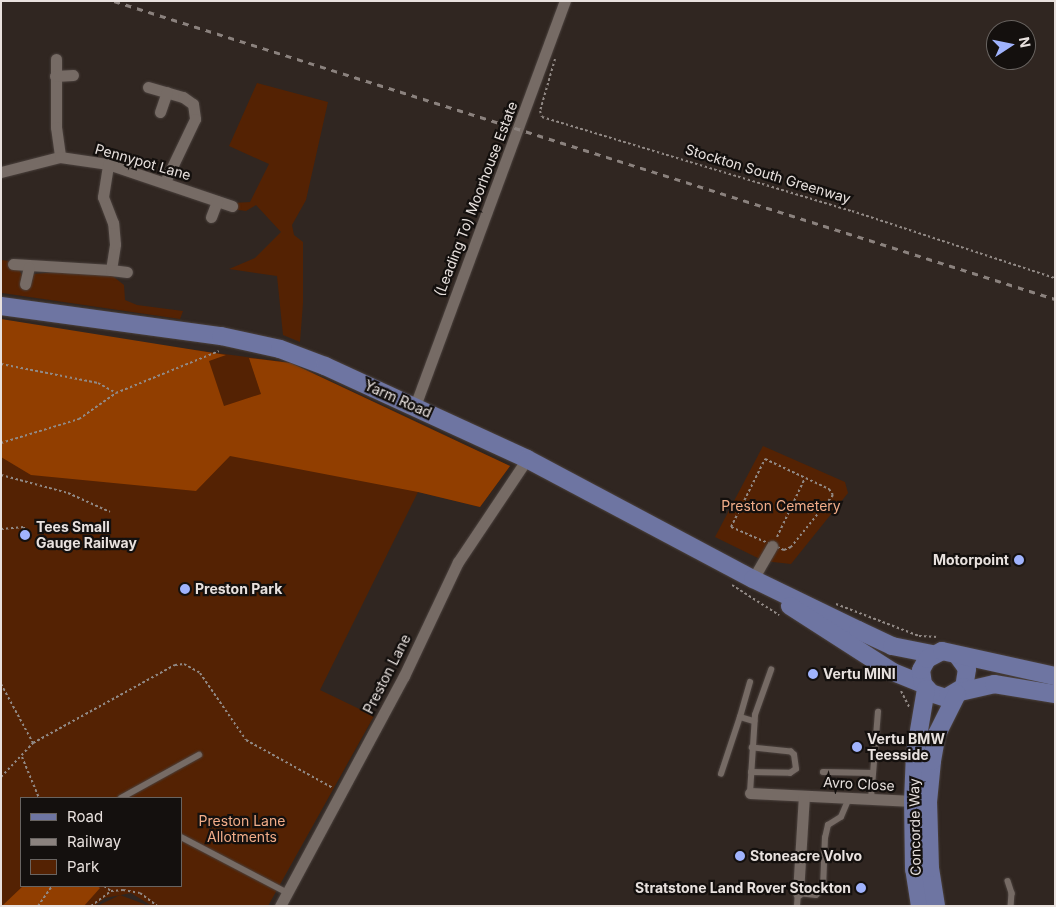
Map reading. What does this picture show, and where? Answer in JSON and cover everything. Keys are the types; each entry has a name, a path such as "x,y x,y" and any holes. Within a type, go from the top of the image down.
{"main road":[{"name":"Yarm Road","path":"1,306 183,330 280,349 415,406 527,459 758,582"},
{"path":"758,582 892,646 932,654 947,651 957,655 1055,676"},
{"path":"758,582 804,616 876,661 924,686 941,698 994,684 1055,694"},
{"path":"924,686 921,670 932,654"},
{"path":"957,655 965,664 968,675 958,693"},
{"name":"Concorde Way","path":"920,906 914,869 913,800 915,754 924,686"},
{"name":"Concorde Way","path":"936,906 930,868 928,802 932,760 937,734 958,693"}],"street":[{"name":"(Leading To) Moorhouse Estate","path":"415,406 565,1"},
{"path":"56,59 60,157"},
{"path":"56,76 72,75"},
{"path":"148,87 183,97 193,104 195,119 165,182"},
{"path":"160,112 167,92"},
{"name":"Pennypot Lane","path":"1,172 60,157 108,164 232,206"},
{"path":"108,164 103,196 113,223 115,244 111,270"},
{"path":"211,217 218,201"},
{"path":"13,264 29,267 72,266 127,272"},
{"path":"25,284 29,267"},
{"name":"Preston Lane","path":"280,906 404,676 458,562 527,459"},
{"path":"758,582 772,546"},
{"name":"Avro Close","path":"750,793 913,800"},
{"name":"Avro Close","path":"798,893 804,796"}],"lane":[{"path":"750,793 754,720 759,698 771,670"},
{"path":"721,774 750,682"},
{"path":"871,799 878,712"},
{"path":"740,717 754,720"},
{"path":"750,772 790,773 796,769 794,755 791,752 752,748"},
{"path":"123,797 199,754"},
{"path":"823,772 873,773"},
{"path":"797,906 798,893 816,895 823,889 824,838 828,825 841,817 849,798"},
{"path":"182,839 288,893"},
{"path":"1008,881 1012,893 1011,906"}],"path":[{"name":"Stockton South Greenway","path":"546,55 556,60 540,111 542,117 852,211 1055,278"},
{"path":"1,443 78,419 116,393 227,348"},
{"path":"1,364 98,383 116,393"},
{"path":"765,459 829,489 833,495 831,500 791,547 784,550 772,546 731,527 765,459"},
{"path":"1,475 68,493 110,512"},
{"path":"772,546 805,478"},
{"path":"1,529 24,527 25,535"},
{"path":"730,583 783,618"},
{"path":"834,604 847,605 919,636 940,637"},
{"path":"1,777 33,743 175,665 184,664 200,673 246,740 342,793"},
{"path":"1,684 33,743"},
{"path":"898,688 907,699 909,708"},
{"path":"22,756 39,797"},
{"path":"38,906 51,887"},
{"path":"105,887 110,891 140,893 157,906"},
{"path":"92,906 110,891"}],"green space":[{"path":"257,83 328,102 306,200 292,225 294,235 303,242 303,303 300,342 283,335 277,276 229,269 255,258 281,232 256,205 246,211 231,209 234,203 250,202 269,164 229,146"},
{"path":"1,260 11,261 10,269 19,270 22,275 81,270 110,274 124,285 125,300 137,305 183,311 180,319 2,293"},
{"name":"Preston Park","path":"1,324 291,363 510,466 480,507 418,492 320,690 374,716 268,906 152,906 131,893 105,898 95,906 1,906"},
{"name":"Preston Cemetery","path":"763,446 845,482 848,493 791,564 764,561 715,537"},
{"path":"120,895 144,904 147,906 97,906"}],"shaded area":[{"path":"1,319 226,355 209,361 224,406 261,394 249,358 291,363 510,466 480,507 418,492 230,456 196,491 31,475 1,457"},
{"path":"22,887 100,888 84,906 2,906"}],"railway":[{"path":"114,1 1055,299"}],"place":[{"name":"Tees Small Gauge Railway","path":"25,535"},
{"name":"Motorpoint","path":"1019,560"},
{"name":"Preston Park","path":"185,589"},
{"name":"Vertu MINI","path":"813,674"},
{"name":"Vertu BMW Teesside","path":"857,747"},
{"name":"Stoneacre Volvo","path":"740,856"},
{"name":"Stratstone Land Rover Stockton","path":"861,888"}],"park label":[{"name":"Preston Lane Allotments","path":"242,830"}]}
